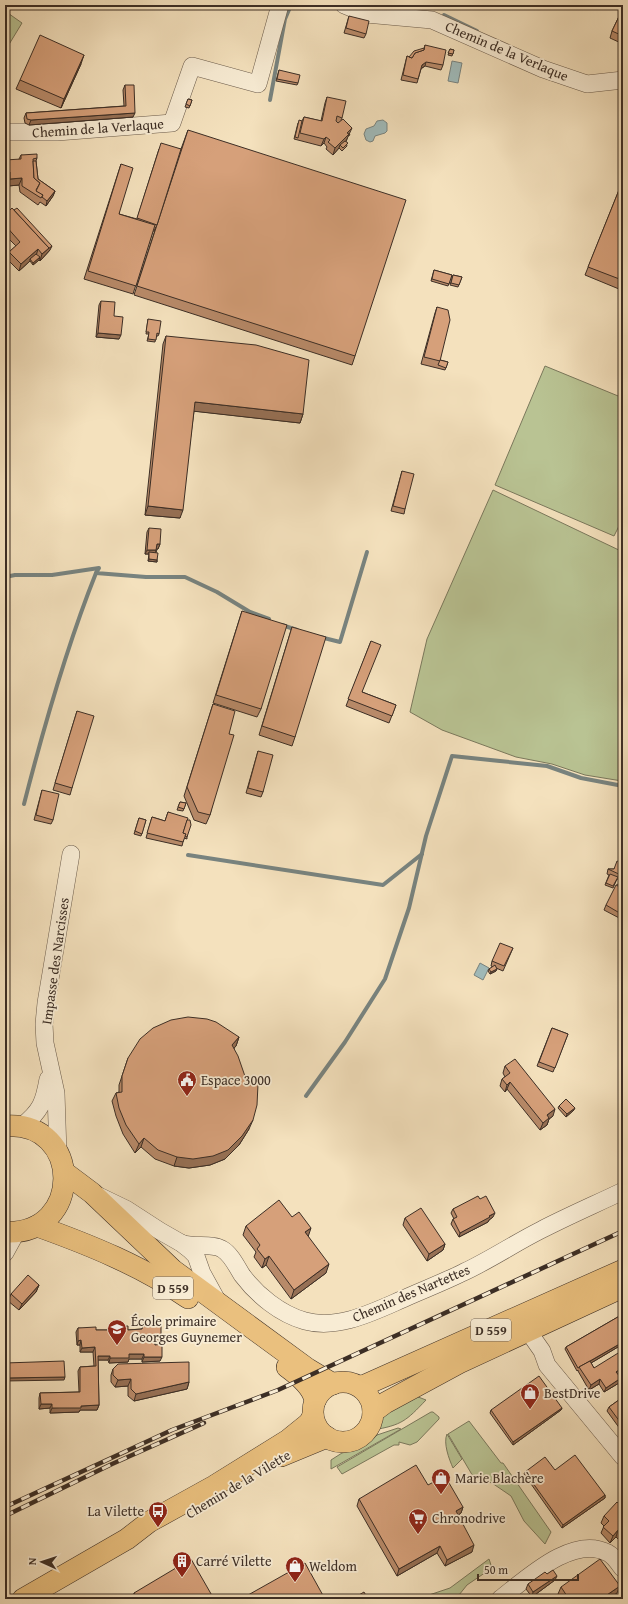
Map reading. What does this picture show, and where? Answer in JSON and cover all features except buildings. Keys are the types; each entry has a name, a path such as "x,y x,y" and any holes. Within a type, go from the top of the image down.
{"main road":[{"path":"10,1126 37,1132 49,1141 61,1162 64,1188 59,1203 50,1217 37,1226 11,1233"},
{"name":"D 559","path":"61,1162 173,1270 308,1369 333,1384"},
{"name":"D 559","path":"37,1226 71,1238 133,1264 172,1287 296,1374 314,1393 314,1409"},
{"name":"D 559","path":"359,1386 365,1385 438,1354 623,1270"},
{"name":"D 559","path":"373,1412 385,1403 459,1363 623,1287"},
{"path":"346,1382 359,1386 369,1397 373,1412 368,1429 355,1440 338,1442 320,1432 316,1424 314,1409 325,1388 333,1384 346,1382"},
{"name":"Chemin de la Vilette","path":"23,1599 127,1539 149,1522 214,1486 288,1440 304,1428 314,1409"},
{"name":"Chemin de la Vilette","path":"127,1539 176,1522 240,1485 269,1462 282,1455 327,1437"}],"street":[{"name":"Chemin de la Verlaque","path":"5,132 57,132 172,123 192,66 258,84 280,5"},
{"name":"Chemin de la Verlaque","path":"344,5 366,14 432,20 543,69 587,84 623,80"},
{"name":"Impasse des Narcisses","path":"61,1162 56,1094 45,1043 44,1024 46,1003 71,854"},
{"name":"Impasse des Narcisses","path":"10,1126 38,1111 43,1103 50,1068"},
{"name":"Chemin des Nartettes","path":"212,1246 225,1251 255,1290 268,1302 304,1321 313,1323 339,1322 386,1306 465,1272 540,1230 623,1191"},
{"path":"92,1193 105,1197 126,1208 181,1243 196,1256 198,1263 219,1304"},
{"path":"5,1253 11,1233"},
{"path":"181,1243 192,1246 212,1246"},
{"path":"198,1263 202,1254 212,1246"},
{"path":"528,1331 542,1351 547,1365 623,1457"},
{"path":"500,1599 552,1560 572,1551 593,1549 608,1553 623,1569"}],"green space":[{"path":"5,11 22,23 5,51"},
{"path":"545,366 623,398 623,518 614,536 495,485"},
{"path":"493,490 623,552 622,781 585,775 552,764 516,757 442,730 410,712 427,639"},
{"path":"413,1395 426,1400 403,1421 391,1426 373,1430 379,1415"},
{"path":"431,1412 439,1417 439,1419 417,1442 410,1445 399,1442 399,1445 394,1445 342,1474 337,1467"},
{"path":"469,1421 501,1463 503,1463 551,1532 545,1544 524,1521 511,1496 492,1483 474,1478 448,1434"},
{"path":"398,1428 401,1429 331,1469 331,1460 342,1453 358,1449 374,1436"},
{"path":"447,1434 462,1459 453,1468 446,1446"},
{"path":"489,1559 492,1568 467,1585 459,1595 453,1599 417,1599 450,1588"}],"water":[{"path":"452,61 462,63 458,83 448,81"},
{"path":"383,120 387,123 387,131 375,136 373,141 370,142 366,140 364,134 366,129 374,126 377,121"},
{"path":"480,963 489,968 483,980 474,975"}],"waterway":[{"path":"270,100 285,19 291,5"},
{"path":"444,15 477,31"},
{"path":"623,530 620,535 623,543"},
{"path":"320,637 340,642 367,552"},
{"path":"5,577 15,575 52,575 99,568 96,573 146,577 185,577 217,592 250,612 269,619"},
{"path":"24,804 56,687 96,573"},
{"path":"282,625 297,630"},
{"path":"306,1096 345,1042 385,979 409,908 426,836 452,756 547,766 581,778 623,786"},
{"path":"621,852 623,847"},
{"path":"188,855 383,885 422,854"}],"railway":[{"path":"5,1507 172,1430 278,1390 623,1231"},
{"path":"5,1516 112,1464 204,1423"}],"place":[{"name":"Espace 3000","path":"187,1097"},
{"name":"École primaire Georges Guynemer","path":"117,1346"},
{"name":"BestDrive","path":"530,1410"},
{"name":"Marie Blachère","path":"441,1495"},
{"name":"La Vilette","path":"158,1528"},
{"name":"Chronodrive","path":"418,1535"},
{"name":"Carré Vilette","path":"182,1578"},
{"name":"Weldom","path":"295,1583"}]}
